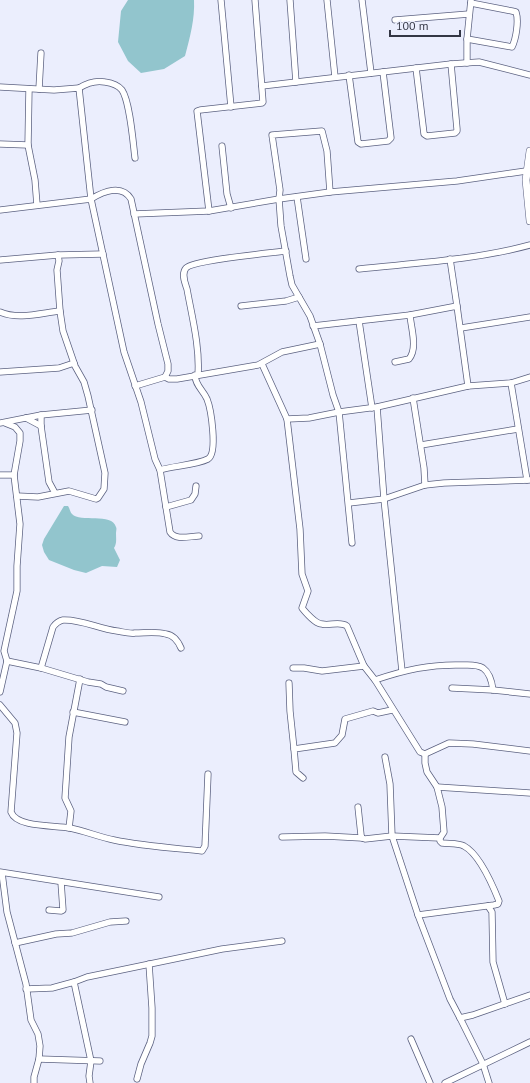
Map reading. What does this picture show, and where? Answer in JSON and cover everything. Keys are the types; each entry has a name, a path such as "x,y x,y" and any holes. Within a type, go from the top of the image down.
{"street":[{"path":"221,0 231,107"},
{"path":"209,211 198,111 262,104 264,100 255,0"},
{"path":"290,0 296,82"},
{"path":"327,0 335,77"},
{"path":"362,0 371,73"},
{"path":"467,39 512,47 517,18 516,12 471,2 467,39 467,63"},
{"path":"395,20 469,14"},
{"path":"39,89 41,53"},
{"path":"262,86 349,75 467,63 484,63 530,75"},
{"path":"416,68 424,134 427,136 454,133 457,129 450,64"},
{"path":"349,75 358,142 361,144 388,141 391,138 383,72"},
{"path":"0,87 29,89 79,88 87,83 99,81 115,85 122,90 127,103 135,158"},
{"path":"79,88 91,199 122,344 141,402 155,459 160,470 170,532 172,535 177,537 199,536"},
{"path":"29,89 28,145 35,180 37,205"},
{"path":"330,192 327,151 323,132 320,130 273,134 271,136 279,186 281,226 291,280 305,305 320,344 333,395 339,412 352,543"},
{"path":"0,144 28,145"},
{"path":"222,146 227,194 231,208"},
{"path":"530,151 526,171 530,221"},
{"path":"134,214 209,211 330,192 457,181 526,171"},
{"path":"0,210 91,199 106,192 124,191 128,194 131,199 168,364 168,370 165,377"},
{"path":"297,197 306,259"},
{"path":"358,269 450,259 509,250 530,245"},
{"path":"160,470 208,459 212,454 214,429 212,418 207,401 196,382 198,354 184,275 186,268 206,262 286,251"},
{"path":"0,260 58,255 103,254"},
{"path":"17,496 38,497 55,493 69,492 96,499 104,489 105,473 92,410 84,382 74,363 63,331 57,270 59,261 58,255"},
{"path":"450,259 461,328 468,386"},
{"path":"241,306 286,301 300,297"},
{"path":"313,326 410,315 457,306"},
{"path":"0,312 5,315 20,316 60,311"},
{"path":"395,362 410,360 412,356 414,346 410,315"},
{"path":"461,328 530,317"},
{"path":"359,321 375,407 402,671"},
{"path":"135,386 165,377 169,379 177,379 226,372 262,364 282,352 320,344"},
{"path":"0,372 59,368 74,363"},
{"path":"262,364 287,419 300,529 302,574 308,591 302,608 306,614 320,624 345,625 364,666 375,680 392,710 420,752 425,754 449,743 473,744 530,751"},
{"path":"287,419 309,418 375,407 468,386 511,383 530,377"},
{"path":"349,503 384,500 425,485 528,480 511,383"},
{"path":"414,398 425,485"},
{"path":"3,423 41,415 92,410"},
{"path":"41,415 41,426 49,482 55,493"},
{"path":"26,418 41,426"},
{"path":"0,692 7,661 2,650 17,591 20,524 14,475 20,434 15,427 3,423"},
{"path":"421,445 518,429"},
{"path":"0,475 14,475"},
{"path":"166,507 191,500 195,494 196,486"},
{"path":"40,668 54,627 57,622 62,620 82,622 116,631 167,634 178,641 181,648"},
{"path":"7,661 40,668 122,691"},
{"path":"375,680 402,671 423,667 476,665 488,672 492,680 493,690"},
{"path":"293,668 322,671 364,666"},
{"path":"69,828 71,811 65,798 69,737 80,679"},
{"path":"289,683 296,772 303,778"},
{"path":"452,688 530,694"},
{"path":"0,704 15,723 18,733 11,812 13,817 19,821 49,827 69,828 114,840 202,851 205,846 208,774"},
{"path":"294,750 335,742 342,735 345,719 373,712 378,713 392,710"},
{"path":"73,712 125,722"},
{"path":"425,754 424,763 427,772 437,787 442,807 444,832 440,838"},
{"path":"385,757 390,784 392,836 418,915 450,999 483,1064 489,1083"},
{"path":"437,787 530,793"},
{"path":"358,807 362,838"},
{"path":"282,837 325,836 366,839 392,836 440,838"},
{"path":"418,915 488,906 498,904 500,901 490,879 476,859 462,846 442,843 440,838"},
{"path":"34,1083 40,1046 38,1034 31,1020 16,943 7,912 1,872 159,897"},
{"path":"48,910 62,910 60,882"},
{"path":"488,906 492,912 493,962 505,1004"},
{"path":"16,943 56,934 72,933 110,922 126,921"},
{"path":"26,989 52,988 87,977 222,949 282,941"},
{"path":"137,1079 152,1036 149,964"},
{"path":"74,982 91,1061 89,1076 90,1083"},
{"path":"460,1018 473,1015 530,995"},
{"path":"411,1039 430,1083"},
{"path":"445,1083 530,1042"},
{"path":"39,1058 100,1061"}],"water":[{"path":"128,0 194,0 193,21 185,56 164,69 141,73 128,61 118,42 121,11"},
{"path":"64,506 68,506 71,513 76,517 109,520 113,523 116,527 116,543 114,548 120,560 117,567 102,566 86,573 49,560 42,545 44,539"}]}
